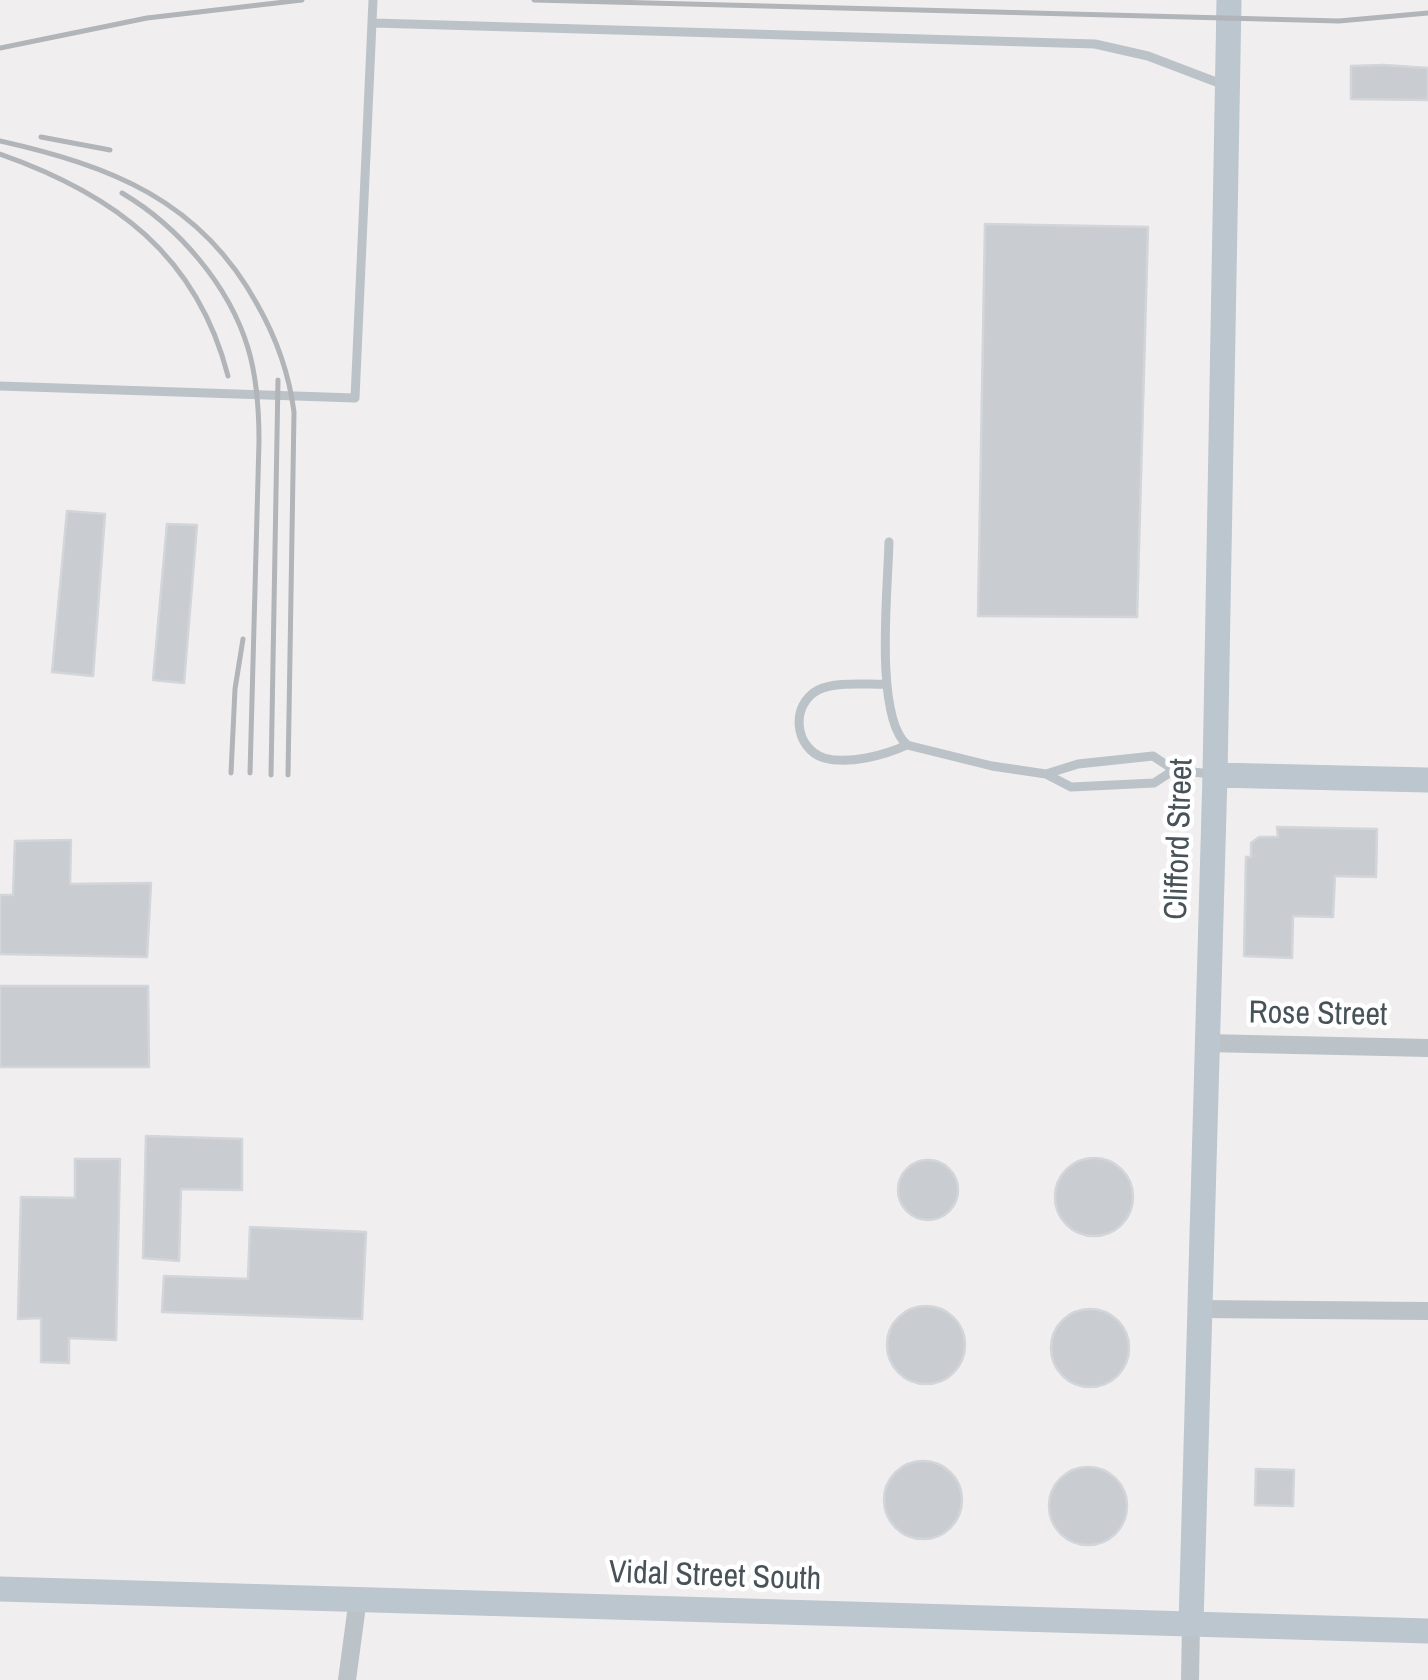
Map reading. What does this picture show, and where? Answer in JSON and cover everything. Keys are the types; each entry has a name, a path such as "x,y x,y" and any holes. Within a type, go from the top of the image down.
{"street":[{"name":"Clifford Street","path":"1190,1680 1215,775 1229,0"},
{"path":"1215,775 1428,780"},
{"name":"Rose Street","path":"1206,1042 1428,1048"},
{"path":"1198,1309 1428,1311"},
{"name":"Vidal Street South","path":"0,1588 1428,1632"},
{"path":"348,1680 358,1598"}],"lane":[{"path":"0,386 355,398 374,0"},
{"path":"374,23 1095,44 1148,56 1227,87"},
{"path":"889,542 887,684 893,726 907,745"},
{"path":"887,684 818,690 801,709 798,721 801,737 810,750 824,758 840,759 885,755 907,745 992,766 1046,774 1071,787 1154,783 1174,770"},
{"path":"1046,774 1078,764 1153,756 1174,770 1215,775"}],"building":[{"path":"1351,66 1428,68 1428,100 1351,99"},
{"path":"985,224 1148,227 1137,617 978,616"},
{"path":"67,511 105,514 93,676 52,672"},
{"path":"167,524 197,525 184,683 153,680"},
{"path":"1277,827 1377,829 1376,877 1335,876 1333,917 1293,916 1292,958 1244,956 1246,857 1251,857 1251,843 1259,837 1278,837"},
{"path":"71,840 70,884 151,883 147,957 0,954 0,895 13,895 15,841"},
{"path":"0,986 148,986 149,1067 0,1067"},
{"path":"146,1136 242,1139 242,1190 181,1189 179,1261 143,1258"},
{"path":"1094,1158 1122,1169 1133,1197 1122,1225 1094,1236 1066,1225 1055,1197 1066,1169"},
{"path":"75,1159 120,1159 116,1340 69,1338 69,1363 41,1362 41,1318 18,1319 21,1197 75,1198"},
{"path":"928,1160 949,1169 958,1190 949,1211 928,1220 907,1211 898,1190 907,1169"},
{"path":"250,1227 366,1232 362,1319 162,1312 164,1276 248,1279"},
{"path":"926,1306 954,1317 965,1345 954,1373 926,1384 898,1373 887,1345 898,1317"},
{"path":"1090,1309 1118,1320 1129,1348 1118,1376 1090,1387 1062,1376 1051,1348 1062,1320"},
{"path":"923,1461 951,1472 962,1500 951,1528 923,1539 895,1528 884,1500 895,1472"},
{"path":"1088,1467 1116,1478 1127,1506 1116,1534 1088,1545 1060,1534 1049,1506 1060,1478"},
{"path":"1256,1469 1294,1470 1293,1506 1255,1505"}],"railway":[{"path":"0,48 147,18 302,0"},
{"path":"534,0 1339,21 1428,13"},
{"path":"41,137 110,150"},
{"path":"0,141 115,176 180,213 234,268 271,330 294,412 288,775"},
{"path":"0,154 79,189 145,235 172,263 195,296 214,333 228,376"},
{"path":"122,193 163,222 199,259 228,302 251,359 259,441 250,773"},
{"path":"271,775 278,380"},
{"path":"231,773 235,689 243,639"}]}
